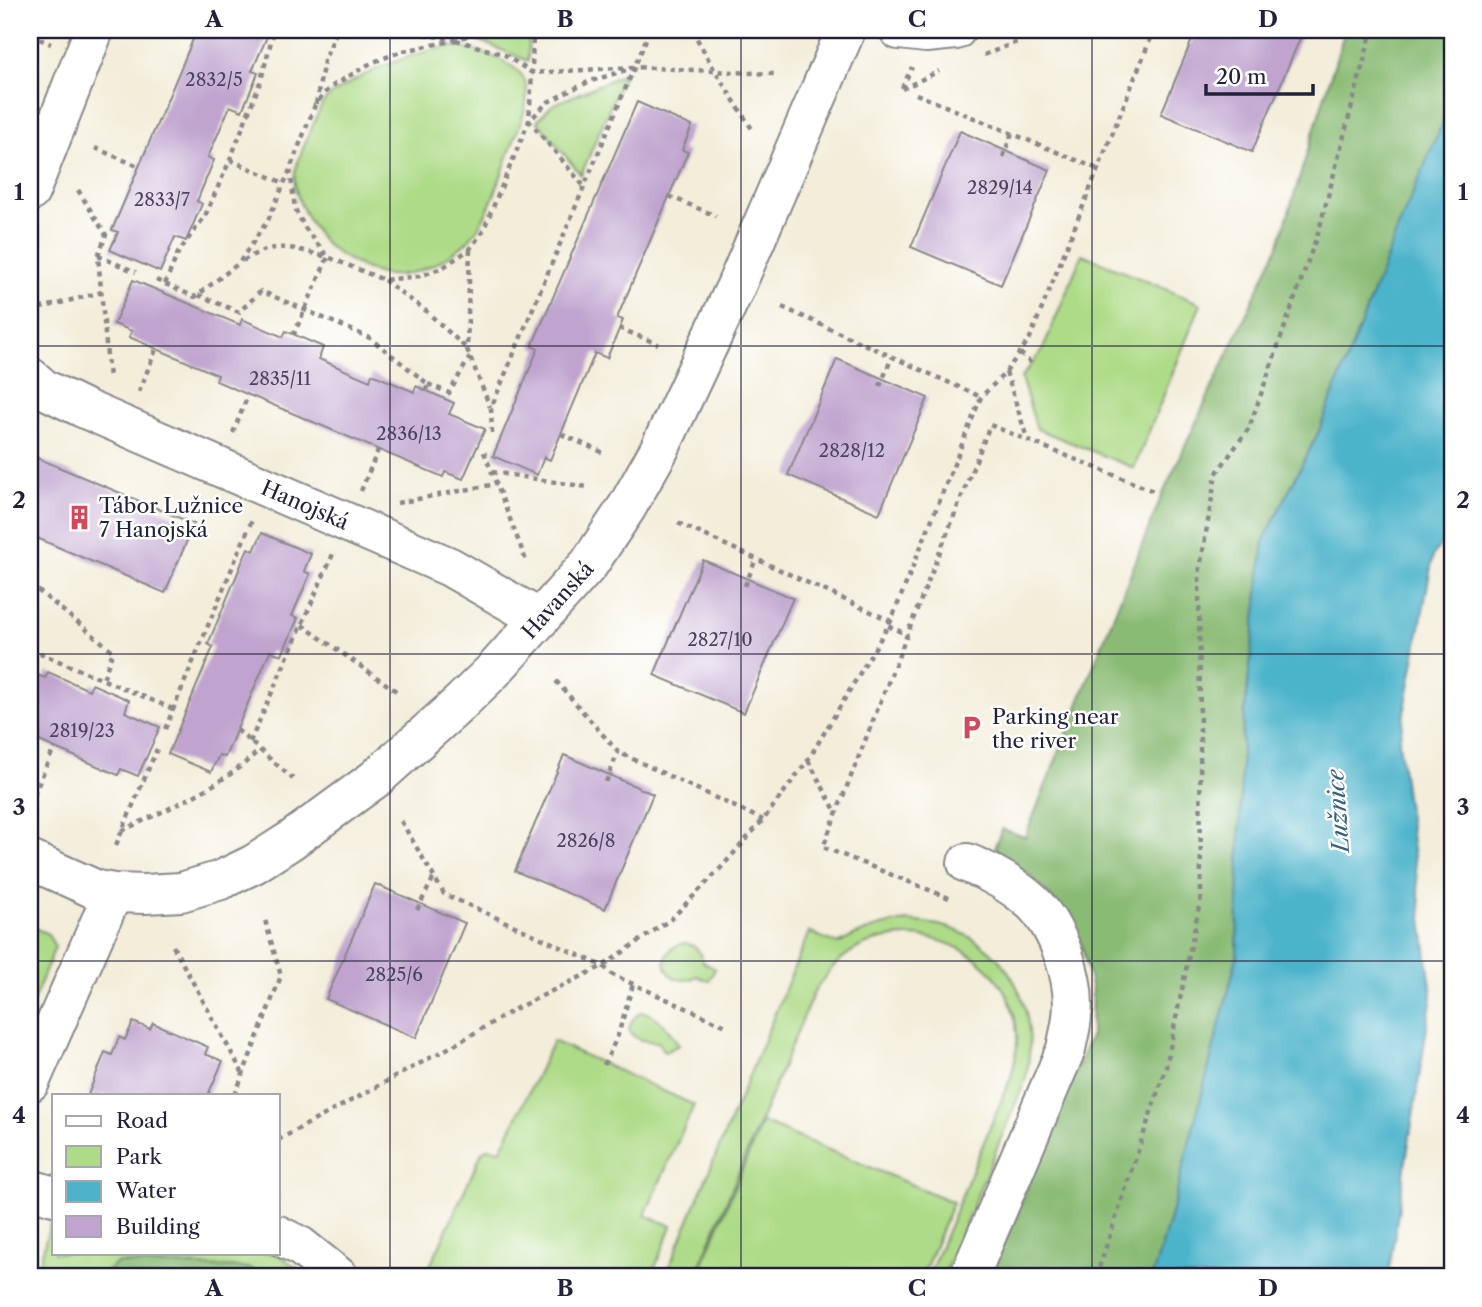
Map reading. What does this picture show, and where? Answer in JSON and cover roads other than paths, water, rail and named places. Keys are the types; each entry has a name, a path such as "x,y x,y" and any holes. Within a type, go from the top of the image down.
{"street":[{"path":"30,192 94,30"},
{"name":"Havanská","path":"30,860 97,890 113,893 181,892 221,880 254,864 290,841 375,779 459,704 589,564 627,507 659,450 736,286 846,30"},
{"path":"900,30 926,33 956,30"},
{"name":"Hanojská","path":"30,377 44,388 123,412 266,487 450,567 540,619"},
{"path":"967,863 992,873 1033,903 1057,937 1072,982 1073,1015 1066,1049 969,1277"},
{"path":"30,1082 113,893"},
{"path":"30,1189 52,1195"},
{"path":"280,1236 300,1246 339,1277"}],"water":[{"name":"Lužnice","path":"1452,101 1452,525 1433,556 1399,742 1432,995 1388,1277 1152,1277 1169,1222 1237,957 1242,737 1264,540 1319,431 1401,221"}],"place":[{"name":"Tábor Lužnice 7 Hanojská","path":"79,517"},
{"name":"Parking near the river","path":"972,728"}]}
